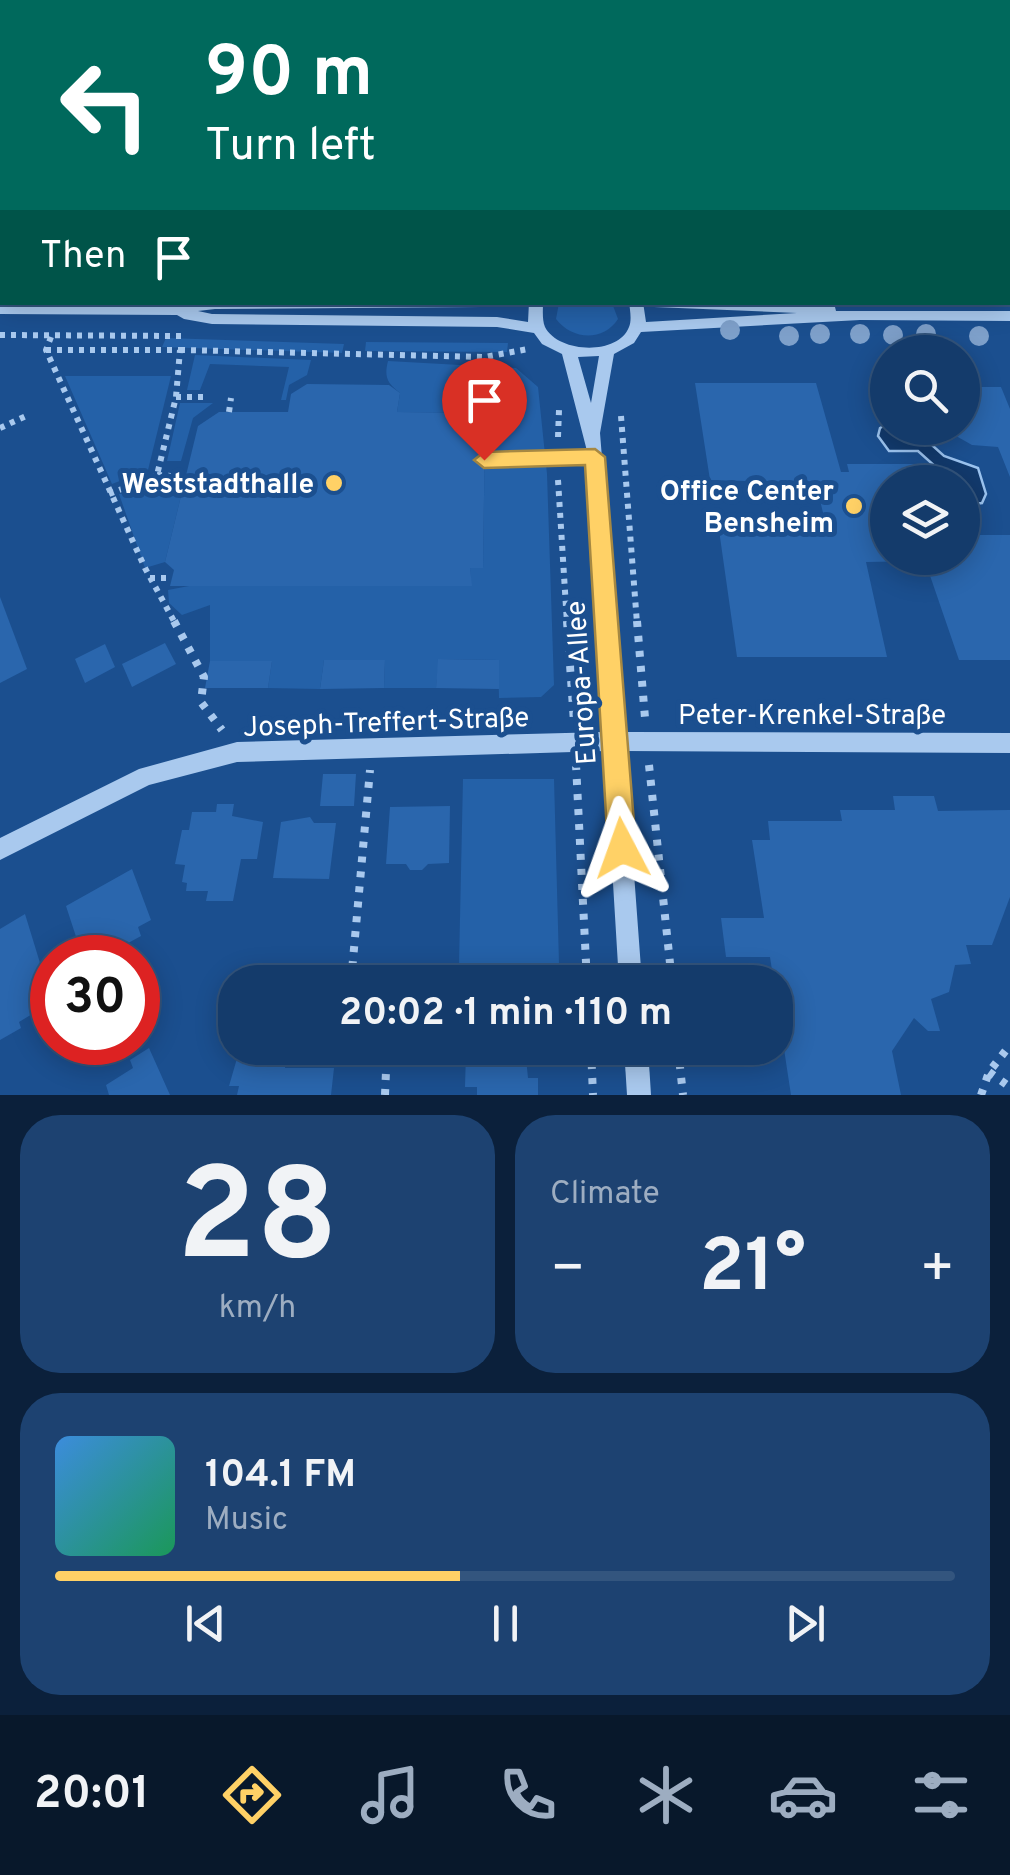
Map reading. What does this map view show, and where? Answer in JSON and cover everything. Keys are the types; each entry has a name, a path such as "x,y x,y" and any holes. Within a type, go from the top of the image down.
{"street":[{"path":"168,311 208,305"},
{"path":"535,305 532,315 535,328 548,342 569,351 607,352 628,342 639,327 637,305"},
{"path":"736,305 860,314 1010,316"},
{"path":"0,309 42,306 168,311 212,320 478,322 535,328"},
{"path":"639,327 812,320 860,314"},
{"name":"Europa-Allee","path":"569,351 594,448 630,965"},
{"name":"Europa-Allee","path":"594,448 607,352"},
{"path":"484,460 557,458 594,448"},
{"name":"Peter-Krenkel-Straße","path":"614,741 1010,743"},
{"name":"Joseph-Treffert-Straße","path":"0,849 146,776 237,752 614,741"},
{"path":"637,1065 639,1095"}],"path":[{"path":"56,325 46,350 109,494 204,677 201,702 237,752"},
{"path":"156,350 160,336"},
{"path":"46,350 349,350 485,357 529,349"},
{"path":"157,475 176,397 180,350"},
{"path":"176,397 207,397"},
{"path":"228,412 231,398"},
{"path":"620,399 647,741 670,965"},
{"path":"559,406 557,458 586,965"},
{"path":"0,428 26,416"},
{"path":"109,494 157,475 186,477"},
{"path":"150,578 172,578"},
{"path":"353,965 372,748"},
{"path":"981,1095 989,1072 1010,1045"},
{"path":"385,1095 387,1065"},
{"path":"591,1065 593,1095"},
{"path":"680,1065 683,1095"},
{"path":"989,1072 1010,1087"}],"shaded area":[{"path":"559,305 613,305 618,319 604,332 587,336 570,331 556,319"},
{"path":"166,338 344,344 342,353 162,347"},
{"path":"366,342 508,343 507,352 365,351"},
{"path":"195,355 311,360 307,375 289,385 286,400 281,400 289,367 210,364 200,390 187,390"},
{"path":"388,361 516,368 538,387 547,474 554,685 541,697 499,698 498,660 439,659 436,688 384,688 385,660 324,660 320,689 268,688 272,661 210,661 210,605 182,615 169,603 168,590 189,586 471,586 470,568 483,568 485,427 468,413 397,412 400,393 388,379"},
{"path":"65,376 171,376 148,470 112,484"},
{"path":"180,403 213,403 193,418 181,461 167,461"},
{"path":"885,445 932,445 944,456 970,465 934,465 918,451 889,451"},
{"path":"980,474 986,494 980,503"},
{"path":"183,488 165,562 145,568 119,494"},
{"path":"463,779 554,779 559,964 459,965"}],"building":[{"name":"Office Center Bensheim","path":"695,383 816,383 841,472 849,472 847,464 923,464 870,465 870,562 866,562 887,657 737,657 719,530 828,534 816,483 710,480"},
{"name":"Weststadthalle","path":"307,384 389,385 400,393 397,412 468,413 485,427 483,568 470,568 472,586 170,586 174,570 165,562 198,426 219,412 288,412 291,394"},
{"path":"980,387 1001,387 1010,409 1010,477 998,447 972,445 980,445"},
{"name":"Office Center Bensheim","path":"980,535 1010,535 1010,660 959,660 930,575 980,575"},
{"path":"0,597 27,669 0,683"},
{"path":"165,643 176,664 132,687 122,664"},
{"path":"105,644 115,667 85,683 75,659"},
{"path":"438,659 499,660 499,689 436,688"},
{"path":"324,660 385,660 384,688 320,689"},
{"path":"210,661 272,661 268,688 205,688"},
{"path":"323,774 356,774 354,806 320,806"},
{"path":"893,796 934,796 938,811 1010,810 1010,897 992,945 966,945 971,964 955,965 949,992 931,999 940,1031 928,1031 914,1018 892,1051 901,1095 791,1095 786,1065 793,1065 793,965 771,965 770,957 726,957 721,918 764,918 752,840 770,840 768,821 842,821 840,810 895,810"},
{"path":"217,804 234,804 232,816 263,822 257,859 241,859 233,901 206,901 208,891 186,891 187,883 182,882 185,865 175,864 182,830 189,830 192,812 216,812"},
{"path":"450,806 449,863 428,864 422,870 410,870 406,864 386,864 390,807"},
{"path":"310,817 314,823 336,823 329,879 273,878 281,822"},
{"path":"132,869 151,920 138,927 141,935 75,935 66,906"},
{"path":"25,914 31,935 30,1015 19,1022 21,1028 0,1040 0,929"},
{"path":"132,1065 157,1065 170,1095 109,1095 106,1085 133,1068"},
{"path":"235,1065 334,1068 331,1095 237,1095 239,1086 229,1086"},
{"path":"466,1065 527,1065 528,1078 538,1078 538,1095 477,1095 477,1087 465,1087"}],"place":[{"name":"Weststadthalle","path":"334,483"},
{"name":"Office Center Bensheim","path":"854,506"}],"route":[{"path":"484,460 595,457 622,848"}]}
